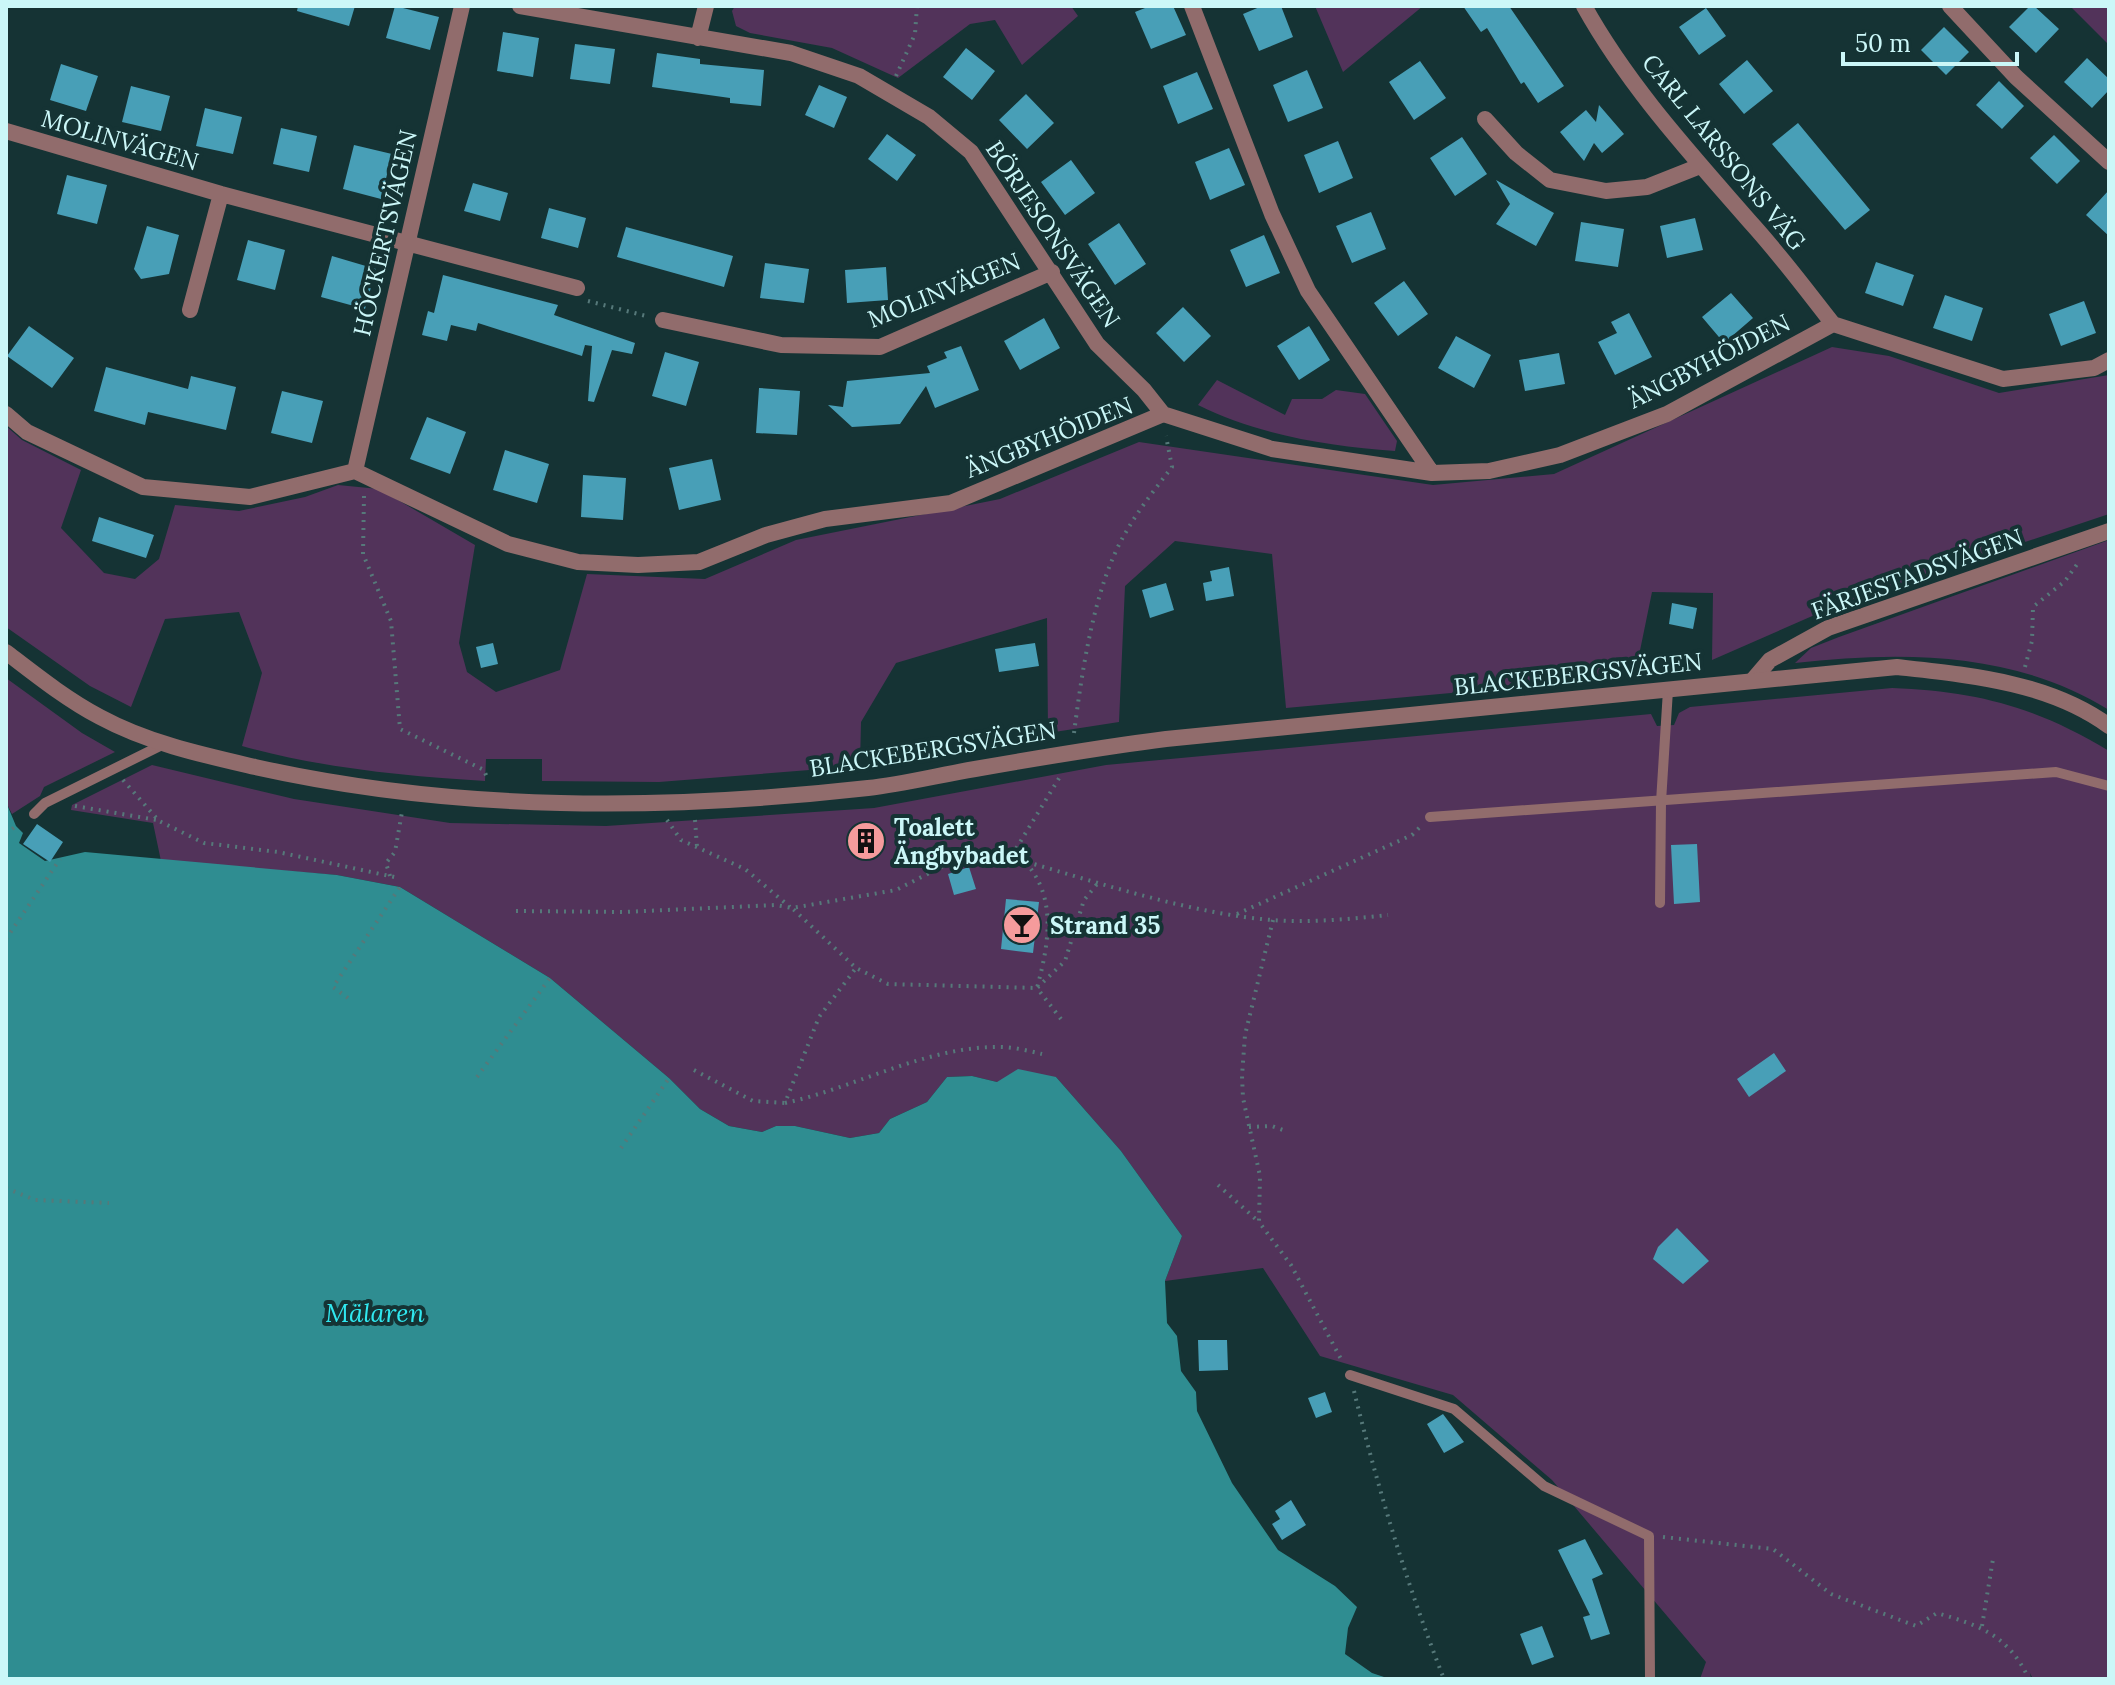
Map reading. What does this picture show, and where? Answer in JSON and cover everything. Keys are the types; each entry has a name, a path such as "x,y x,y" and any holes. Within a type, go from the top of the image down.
{"street":[{"name":"HÖCKERTSVÄGEN","path":"355,471 462,6"},
{"name":"BÖRJESONSVÄGEN","path":"520,6 791,53 859,76 929,117 971,152 1097,344 1151,397 1163,414"},
{"path":"698,38 706,6"},
{"path":"1192,6 1272,214 1308,291 1432,473"},
{"name":"CARL LARSSONS VÄG","path":"1584,6 1607,47 1700,166 1754,226 1833,324"},
{"path":"1950,6 2016,77 2109,162"},
{"path":"1485,119 1516,153 1550,180 1606,191 1647,187 1700,166"},
{"name":"MOLINVÄGEN","path":"6,131 406,245 577,288"},
{"name":"MOLINVÄGEN","path":"190,310 221,194"},
{"name":"MOLINVÄGEN","path":"663,320 781,345 880,347 1052,272"},
{"path":"1833,324 2003,379 2094,368 2109,360"},
{"name":"ÄNGBYHÖJDEN","path":"355,471 508,544 578,562 638,565 699,562 766,535 825,519 951,503 1163,414 1272,449 1432,473 1489,471 1560,455 1667,414 1833,324"},
{"path":"6,414 27,432 143,487 250,497 355,471"},
{"name":"FÄRJESTADSVÄGEN","path":"1752,681 1770,660 1828,628 2104,533"},
{"name":"BLACKEBERGSVÄGEN","path":"6,652 57,691 101,718 164,744 315,780 459,800 563,805 871,788 1073,743 1166,739 1897,667 1977,676 2041,692 2096,716 2109,726"}],"lane":[{"path":"1660,903 1661,802 1668,690"},
{"path":"34,814 54,798 164,744"},
{"path":"1430,817 2056,772 2109,786"},
{"path":"1350,1375 1454,1409 1544,1486 1649,1536 1650,1679"}],"path":[{"path":"889,93 915,34 917,6"},
{"path":"577,288 587,301 663,320"},
{"path":"1014,852 1051,796 1073,743 1082,675 1099,602 1124,534 1172,467 1163,414"},
{"path":"362,519 363,554 391,621 400,729 484,770 492,790"},
{"path":"2025,667 2032,641 2033,607 2065,581 2104,533"},
{"path":"116,767 159,821"},
{"path":"54,798 159,821 204,843 278,852 399,878"},
{"path":"671,801 673,818 667,819 669,828 681,840 745,869 856,968 888,984 1037,988 1065,961 1084,900 1098,883"},
{"path":"390,876 386,863 395,852 402,812"},
{"path":"695,817 697,847"},
{"path":"1235,915 1412,835 1430,817"},
{"path":"6,834 16,826"},
{"path":"516,911 623,912 776,905 792,908 896,890 959,858 1014,852 1027,862 1098,883 1235,915 1273,920 1339,920 1388,915"},
{"path":"6,939 60,859"},
{"path":"1027,862 1048,906 1051,927 1037,988"},
{"path":"348,998 333,987 400,887"},
{"path":"1259,1222 1260,1176 1243,1098 1245,1035 1257,974 1273,920"},
{"path":"785,1103 819,1017 856,968"},
{"path":"477,1077 550,978"},
{"path":"1037,988 1061,1019"},
{"path":"694,1070 753,1101 785,1103 828,1094 930,1058 971,1049 1007,1047 1042,1054"},
{"path":"621,1148 669,1078"},
{"path":"1249,1127 1272,1126 1283,1130"},
{"path":"1218,1185 1259,1222 1291,1265 1350,1375 1374,1474 1416,1611 1444,1679"},
{"path":"6,1188 35,1200 109,1203"},
{"path":"1649,1536 1773,1549 1831,1594 1916,1626 1937,1613 1982,1626 2017,1655 2029,1679"},
{"path":"1982,1626 1993,1559"}],"shaded area":[{"path":"735,6 1071,6 1078,16 1022,65 995,20 970,24 898,78 832,48 750,33 736,26 732,11"},
{"path":"1315,6 1423,6 1343,72"},
{"path":"2070,6 2109,6 2109,45"},
{"path":"1832,347 1889,356 1999,393 2109,375 2109,514 1842,603 1712,660 1713,593 1652,592 1636,670 1462,692 1286,708 1272,554 1175,541 1125,586 1119,722 1048,733 1047,618 896,663 861,722 860,766 659,782 542,781 542,759 486,759 485,781 424,777 332,765 242,746 262,673 239,612 165,619 131,707 90,686 6,627 6,426 22,440 81,470 61,528 104,573 135,579 159,559 175,505 239,511 305,497 338,485 379,489 475,545 459,643 467,672 496,692 560,670 587,574 705,579 796,540 1000,499 1139,442 1433,485 1554,474"},
{"path":"1217,380 1285,415 1292,399 1322,399 1336,390 1365,394 1397,441 1395,451 1294,437 1245,424 1198,405"},
{"path":"2109,540 2109,710 2035,676 1956,660 1876,657 1795,663 1811,648 1839,637"},
{"path":"6,678 82,733 115,752 44,787 40,796 12,814 6,802"},
{"path":"1892,688 1951,693 2005,704 2056,723 2109,751 2109,1679 2033,1679 2030,1673 2031,1679 1700,1679 1706,1662 1552,1480 1453,1395 1320,1356 1263,1268 1165,1281 1182,1236 1121,1151 1056,1077 997,1082 972,1076 947,1077 927,1102 890,1119 879,1133 850,1138 795,1126 776,1126 762,1132 729,1126 700,1109 669,1078 550,978 400,887 337,875 161,861 153,823 71,810 72,805 152,765 294,799 450,823 606,826 874,808 1106,765 1651,714 1657,726 1674,725 1679,713 1690,707"}],"water":[{"name":"Mälaren","path":"6,802 16,826 23,833 19,843 45,861 85,852 337,875 400,887 550,978 669,1078 700,1109 729,1126 762,1132 776,1126 795,1126 850,1138 879,1133 890,1119 927,1102 947,1077 972,1076 997,1082 1018,1069 1056,1077 1121,1151 1182,1236 1165,1281 1167,1323 1177,1336 1181,1371 1196,1392 1197,1411 1232,1483 1278,1550 1335,1586 1357,1607 1348,1628 1345,1654 1372,1673 1390,1679 6,1679"}],"building":[{"path":"298,6 355,6 349,26 297,11"},
{"path":"395,6 439,17 430,50 386,38"},
{"path":"1150,6 1173,6 1186,35 1151,49 1135,12"},
{"path":"1262,6 1281,6 1293,37 1259,51 1243,14"},
{"path":"1463,6 1509,6 1564,86 1538,103 1524,82 1521,84 1487,28 1481,32"},
{"path":"2030,6 2034,6 2059,29 2036,53 2009,27"},
{"path":"1706,8 1726,36 1699,55 1679,27"},
{"path":"1944,27 1969,52 1946,75 1921,50"},
{"path":"503,32 539,38 533,77 497,71"},
{"path":"575,44 615,49 610,84 570,79"},
{"path":"966,48 995,71 972,100 943,77"},
{"path":"657,53 700,59 700,64 764,70 761,106 730,103 730,98 652,87"},
{"path":"2087,58 2109,79 2109,90 2092,108 2064,82"},
{"path":"1747,60 1773,91 1744,114 1719,84"},
{"path":"1420,61 1446,98 1414,120 1389,82"},
{"path":"61,64 98,76 86,111 50,100"},
{"path":"1307,70 1323,108 1288,122 1273,85"},
{"path":"1197,72 1213,109 1178,124 1163,86"},
{"path":"1999,81 2024,106 2002,129 1976,105"},
{"path":"819,85 847,97 834,128 805,115"},
{"path":"131,86 170,96 161,131 122,122"},
{"path":"1026,94 1054,123 1027,149 999,120"},
{"path":"1599,105 1624,134 1602,153 1594,143 1584,161 1560,132 1586,110 1596,122"},
{"path":"205,108 242,117 233,154 196,146"},
{"path":"1798,123 1870,210 1845,230 1772,144"},
{"path":"281,128 317,136 309,172 273,164"},
{"path":"887,134 916,155 897,181 868,159"},
{"path":"2054,135 2080,161 2057,184 2030,158"},
{"path":"1462,137 1487,174 1455,196 1430,158"},
{"path":"1338,141 1353,178 1319,193 1304,155"},
{"path":"354,145 392,154 381,199 343,189"},
{"path":"1229,148 1245,185 1210,200 1195,162"},
{"path":"1071,160 1095,193 1065,215 1041,182"},
{"path":"67,175 107,185 97,224 57,214"},
{"path":"1496,180 1554,213 1536,246 1496,224 1510,204"},
{"path":"473,183 508,193 500,221 464,211"},
{"path":"2109,190 2109,236 2086,215"},
{"path":"549,208 586,218 578,248 541,238"},
{"path":"1371,212 1386,249 1352,263 1336,226"},
{"path":"1695,218 1703,250 1667,258 1660,226"},
{"path":"1581,222 1624,229 1618,267 1575,261"},
{"path":"1119,223 1146,264 1115,285 1088,244"},
{"path":"147,226 179,235 169,274 141,279 134,269"},
{"path":"626,227 733,256 724,287 617,257"},
{"path":"1264,235 1280,273 1246,287 1230,250"},
{"path":"248,240 285,250 275,290 237,280"},
{"path":"332,256 376,269 365,309 321,297"},
{"path":"1876,262 1914,275 1903,306 1865,293"},
{"path":"765,263 809,269 804,303 760,298"},
{"path":"886,267 888,300 847,303 845,270"},
{"path":"443,275 558,305 554,315 635,343 632,354 612,350 594,402 588,401 592,346 585,345 582,356 478,323 476,331 451,325 447,341 422,335 428,311 434,313"},
{"path":"1404,281 1428,314 1398,336 1374,303"},
{"path":"1731,293 1753,318 1724,343 1702,317"},
{"path":"1945,295 1983,308 1972,341 1933,328"},
{"path":"2084,301 2096,333 2061,346 2049,314"},
{"path":"1183,307 1211,336 1184,362 1156,333"},
{"path":"1629,313 1652,357 1615,375 1598,342 1617,333 1611,322"},
{"path":"1044,318 1060,348 1020,370 1004,341"},
{"path":"29,326 74,358 52,388 7,356"},
{"path":"1309,326 1330,360 1299,380 1277,346"},
{"path":"1456,336 1491,355 1474,388 1438,368"},
{"path":"961,346 979,390 935,408 926,386 900,424 852,427 828,405 843,407 847,381 930,373 927,366 947,358 944,352"},
{"path":"665,352 699,362 686,406 652,396"},
{"path":"1559,353 1565,384 1525,391 1519,360"},
{"path":"106,367 188,389 191,376 236,387 226,430 148,412 145,425 94,411"},
{"path":"759,388 800,391 797,435 756,433"},
{"path":"282,391 323,401 312,443 271,433"},
{"path":"427,417 466,432 450,474 410,459"},
{"path":"505,450 549,464 537,503 493,490"},
{"path":"712,459 721,500 679,510 669,468"},
{"path":"583,475 626,478 623,520 581,517"},
{"path":"99,517 154,535 146,558 92,541"},
{"path":"1229,567 1234,596 1206,601 1203,583 1212,581 1210,571"},
{"path":"1166,583 1174,610 1150,618 1142,590"},
{"path":"1672,603 1697,608 1693,629 1669,624"},
{"path":"493,643 498,664 481,668 476,647"},
{"path":"1035,643 1039,666 999,672 995,649"},
{"path":"37,824 63,842 50,862 23,844"},
{"path":"1697,844 1700,902 1674,904 1671,845"},
{"path":"969,867 976,889 954,895 948,874"},
{"path":"1006,899 1039,902 1033,953 1001,949"},
{"path":"1774,1053 1786,1071 1749,1097 1737,1079"},
{"path":"1677,1228 1709,1261 1683,1284 1653,1259 1658,1247"},
{"path":"1198,1340 1227,1340 1228,1370 1199,1371"},
{"path":"1325,1392 1332,1412 1316,1418 1308,1398"},
{"path":"1443,1414 1464,1442 1444,1453 1427,1424"},
{"path":"1291,1500 1306,1525 1282,1540 1272,1524 1280,1519 1275,1511"},
{"path":"1585,1539 1603,1574 1592,1579 1610,1634 1591,1640 1583,1617 1590,1615 1558,1550"},
{"path":"1542,1626 1554,1657 1532,1665 1520,1634"}],"place":[{"name":"Toalett Ängbybadet","path":"866,841"},
{"name":"Strand 35","path":"1022,925"}]}
